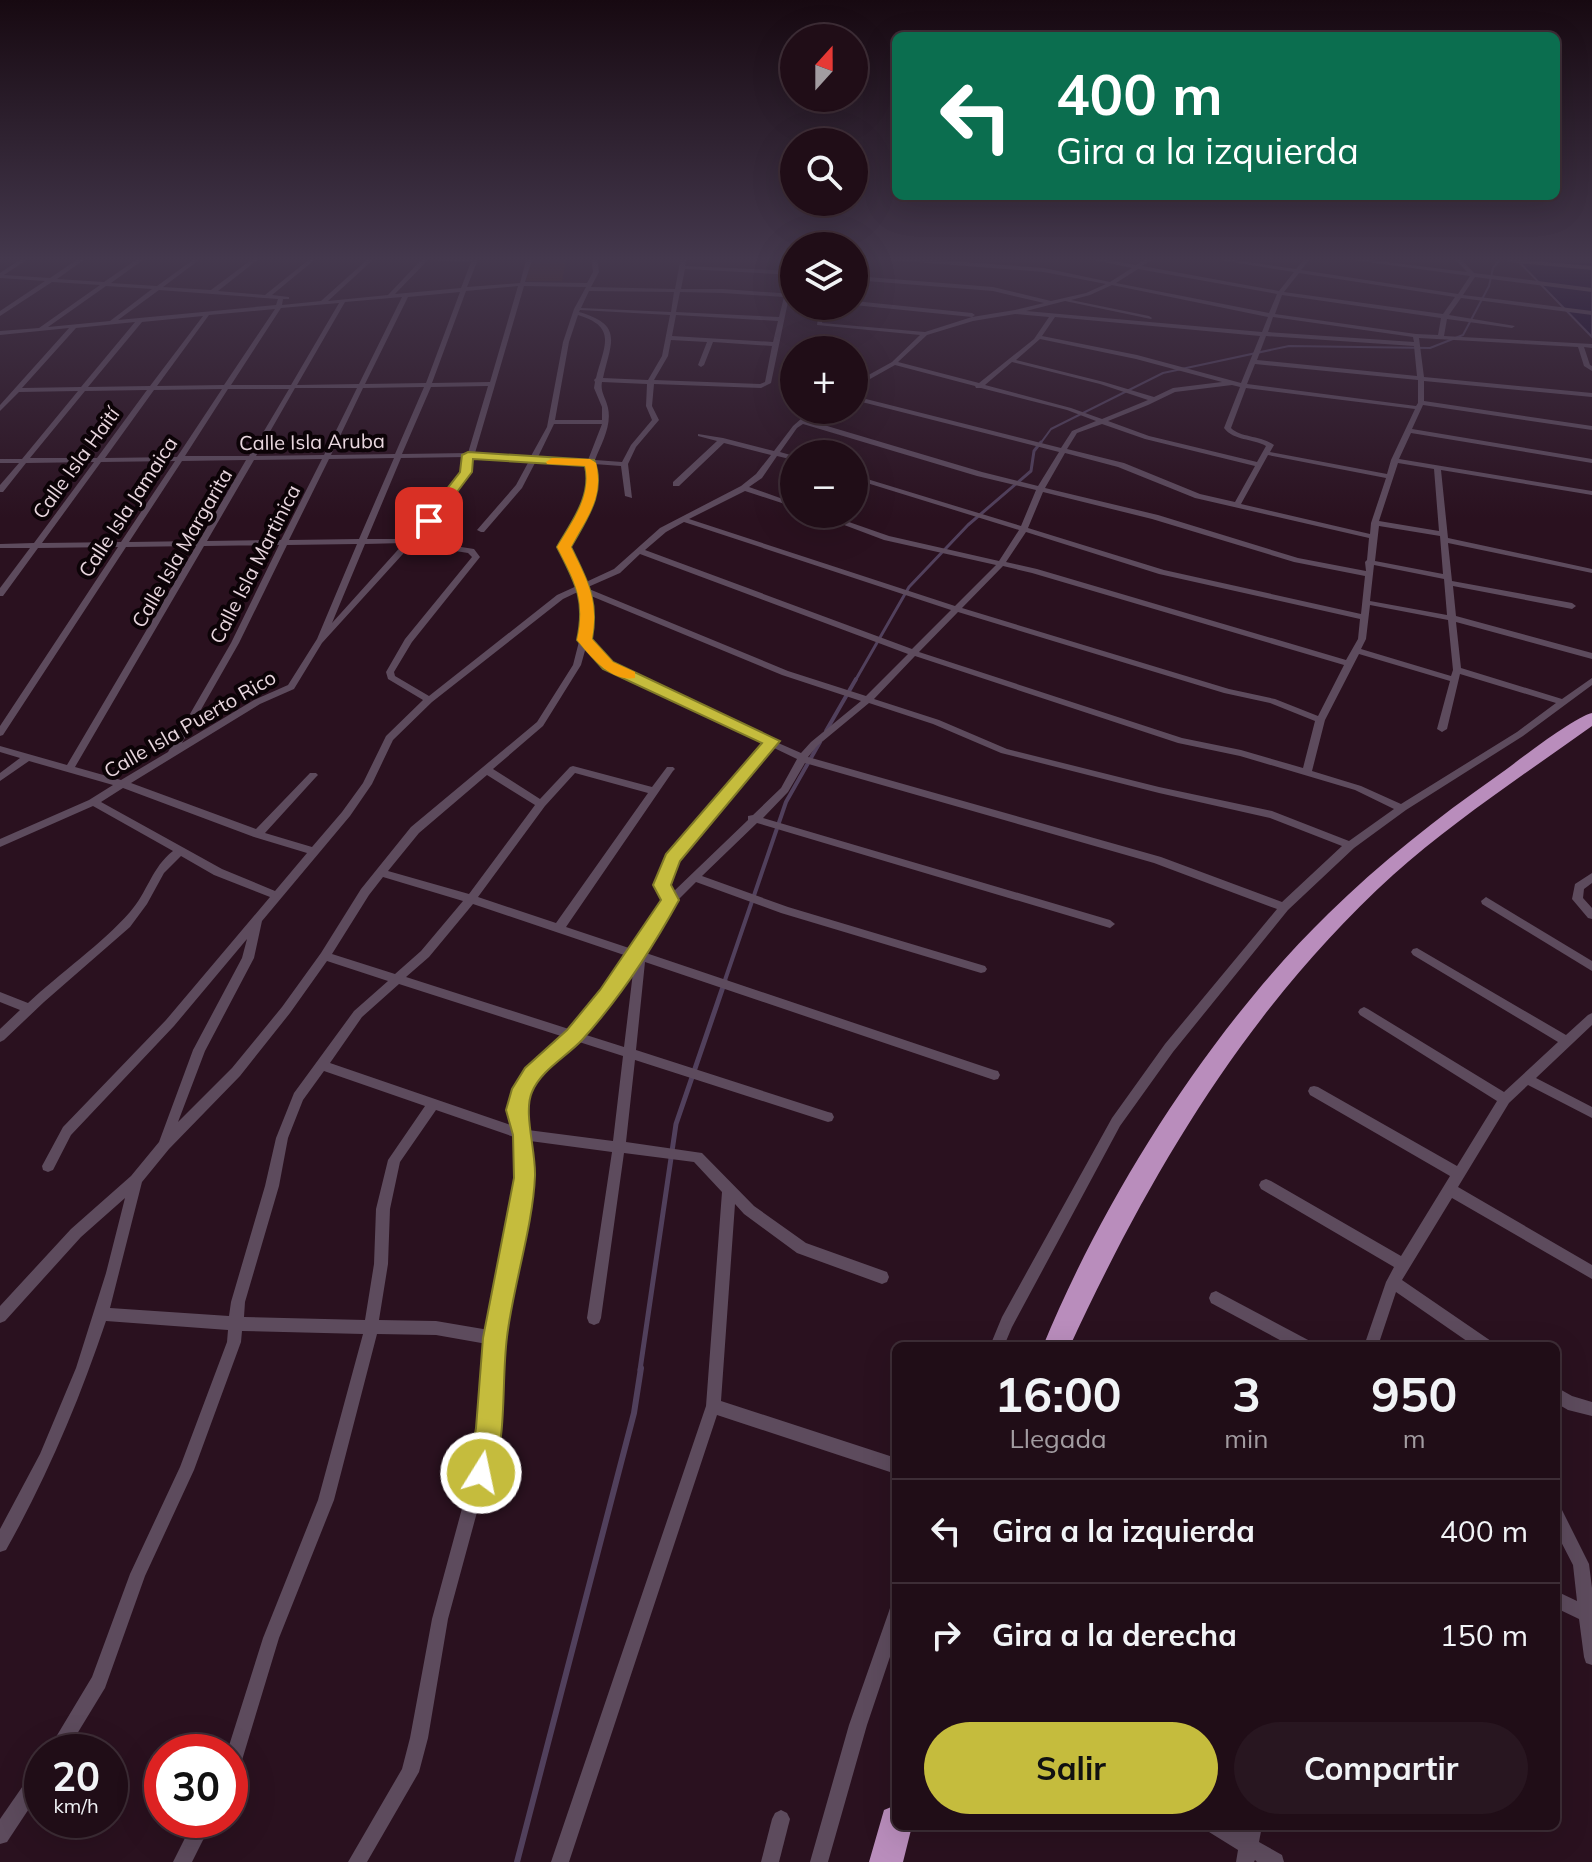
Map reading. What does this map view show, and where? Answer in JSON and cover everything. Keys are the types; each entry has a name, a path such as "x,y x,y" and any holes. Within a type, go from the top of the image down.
{"highway":[{"path":"1058,1342 1111,1232 1170,1130 1255,1009 1334,920 1388,870 1454,816 1592,718"},
{"path":"886,1862 894,1830"}],"street":[{"path":"0,409 58,344"},
{"path":"0,490 121,344"},
{"name":"Calle Isla Haití","path":"0,594 185,344"},
{"name":"Calle Isla Jamaica","path":"0,733 255,344"},
{"name":"Calle Isla Margarita","path":"70,768 319,344"},
{"name":"Calle Isla Martinica","path":"170,757 235,643 381,344"},
{"path":"319,642 443,344"},
{"name":"Calle Isla Puerto Rico","path":"0,843 125,785 257,702 291,687 319,642 447,500 466,472 468,455 505,344"},
{"path":"481,530 505,504 533,461 551,422 567,344"},
{"path":"0,1316 76,1233 136,1180 164,1145 236,1072 325,956 380,872 415,830 540,724 577,665 589,618 585,589 564,547 586,508 594,482 590,463 607,413 598,393 597,380 607,344"},
{"path":"629,496 624,464 633,446 656,420 649,406 651,380 665,356 667,344"},
{"path":"701,365 709,344"},
{"path":"597,380 761,386 768,383 776,344"},
{"path":"868,378 894,363 914,344"},
{"path":"978,387 1030,344"},
{"path":"1072,344 1137,357 1244,386 1592,428"},
{"path":"1237,505 1270,445 1227,431 1259,344"},
{"path":"1307,773 1320,720 1362,639 1375,523 1395,460 1420,406 1416,344"},
{"path":"1561,344 1592,346"},
{"path":"1580,345 1587,366 1592,369"},
{"path":"1010,360 1155,400"},
{"path":"1254,362 1592,395"},
{"path":"894,363 1044,402 1147,438 1259,465"},
{"path":"357,1862 410,1772 440,1619 484,1457 495,1338 524,1178 523,1135 516,1110 522,1089 532,1074 574,1036 607,995 639,952 671,900 752,818 785,790 803,757 867,700 1001,564 1023,531 1040,489 1078,429 1155,400 1173,390 1231,383"},
{"path":"17,390 493,384"},
{"path":"868,402 1121,465 1198,496 1373,537"},
{"path":"551,422 606,422"},
{"path":"48,1166 67,1131 170,1023 356,802 389,738 429,700 560,597 585,589 617,571 663,530 744,488 759,476 799,424"},
{"path":"812,424 1040,489 1155,517 1297,560 1368,574"},
{"path":"1410,431 1592,461"},
{"path":"700,435 780,453"},
{"path":"676,484 723,440"},
{"path":"1266,453 1390,477"},
{"name":"Calle Isla Aruba","path":"0,461 468,455 624,464"},
{"path":"1395,460 1592,493"},
{"path":"1437,467 1456,675 1442,729"},
{"path":"868,481 1162,572 1364,617"},
{"path":"744,488 780,500"},
{"path":"684,520 959,610 1227,691 1272,701 1320,720"},
{"path":"1375,523 1592,571"},
{"path":"859,528 887,538 1001,564 1183,612 1349,664"},
{"path":"0,546 410,541 448,546 475,554 459,581 403,645 390,672 391,677 429,700"},
{"path":"639,551 914,653 1181,741 1241,753 1358,788 1402,808"},
{"path":"1369,562 1572,606"},
{"path":"585,589 785,673 936,722 1004,751 1272,815 1350,845"},
{"path":"1365,602 1452,618 1592,656"},
{"path":"584,640 608,665 803,757 1003,818 1157,860 1284,907"},
{"path":"1356,650 1563,702"},
{"path":"999,1342 1116,1122 1169,1048 1284,907 1350,845 1402,808 1520,734 1592,681"},
{"path":"671,900 662,885 672,859 772,741"},
{"path":"0,749 125,785 258,834 314,851"},
{"path":"0,778 28,757"},
{"path":"67,1734 99,1682 138,1574 186,1470 234,1342 238,1302 272,1186 282,1138 298,1097 358,1014 425,954 471,899 541,804 573,769 655,791"},
{"path":"558,929 670,769"},
{"path":"488,771 541,804"},
{"path":"258,834 313,775"},
{"path":"93,802 218,872 277,896"},
{"path":"752,818 1110,924"},
{"path":"0,1037 137,911 155,882 160,867 181,851"},
{"path":"380,872 639,952 994,1075"},
{"path":"693,877 785,910 981,969"},
{"path":"1592,877 1579,887 1577,899 1592,915"},
{"path":"1486,901 1592,967"},
{"path":"164,1145 199,1050 248,958 258,919"},
{"path":"594,1318 619,1146 639,952"},
{"path":"1417,952 1567,1041"},
{"path":"325,956 828,1117"},
{"path":"0,997 28,1008"},
{"path":"1364,1012 1505,1099"},
{"path":"1372,1342 1393,1282 1505,1099 1592,1018"},
{"path":"321,1065 523,1135 697,1157 749,1210 802,1248 882,1277"},
{"path":"1527,1079 1592,1113"},
{"path":"1314,1091 1460,1175"},
{"path":"241,1734 271,1638 326,1500 372,1327 381,1264 383,1209 394,1160 434,1103"},
{"path":"0,1544 71,1405 127,1221 136,1180"},
{"path":"1266,1185 1404,1265"},
{"path":"1451,1190 1592,1272"},
{"path":"560,1862 713,1406 729,1191"},
{"path":"1393,1282 1480,1342"},
{"path":"1216,1298 1298,1342"},
{"path":"99,1314 236,1324 436,1328 495,1338"},
{"path":"1560,1397 1568,1403 1592,1409"},
{"path":"713,1406 892,1465"},
{"path":"1560,1522 1587,1566 1587,1614 1592,1657"},
{"path":"1560,1601 1587,1614"},
{"path":"819,1862 858,1725 892,1626"},
{"path":"0,1835 24,1800"},
{"path":"770,1862 781,1819"},
{"path":"1220,1830 1247,1854 1275,1862"},
{"path":"1247,1854 1252,1830"},
{"path":"182,1862 195,1838"}],"waterway":[{"path":"1040,444 1051,429 1163,373 1289,346 1430,348 1440,344"},
{"path":"855,681 909,587 968,525 1031,471 1034,451 1041,442"},
{"path":"826,731 856,679"},
{"path":"724,983 786,802 820,742"},
{"path":"640,1370 676,1124 725,981"},
{"path":"517,1862 634,1413 641,1368"}],"slow traffic":[{"path":"552,462 590,463 594,482 586,508 564,547 586,591 589,618 584,640 608,665 630,675"}],"route":[{"path":"429,521 466,472 468,455 590,463 594,482 586,508 564,547 586,591 589,618 584,640 608,665 772,741 672,859 662,885 671,900 607,995 574,1036 532,1074 522,1089 516,1110 523,1135 524,1178 495,1338 481,1473"}]}
